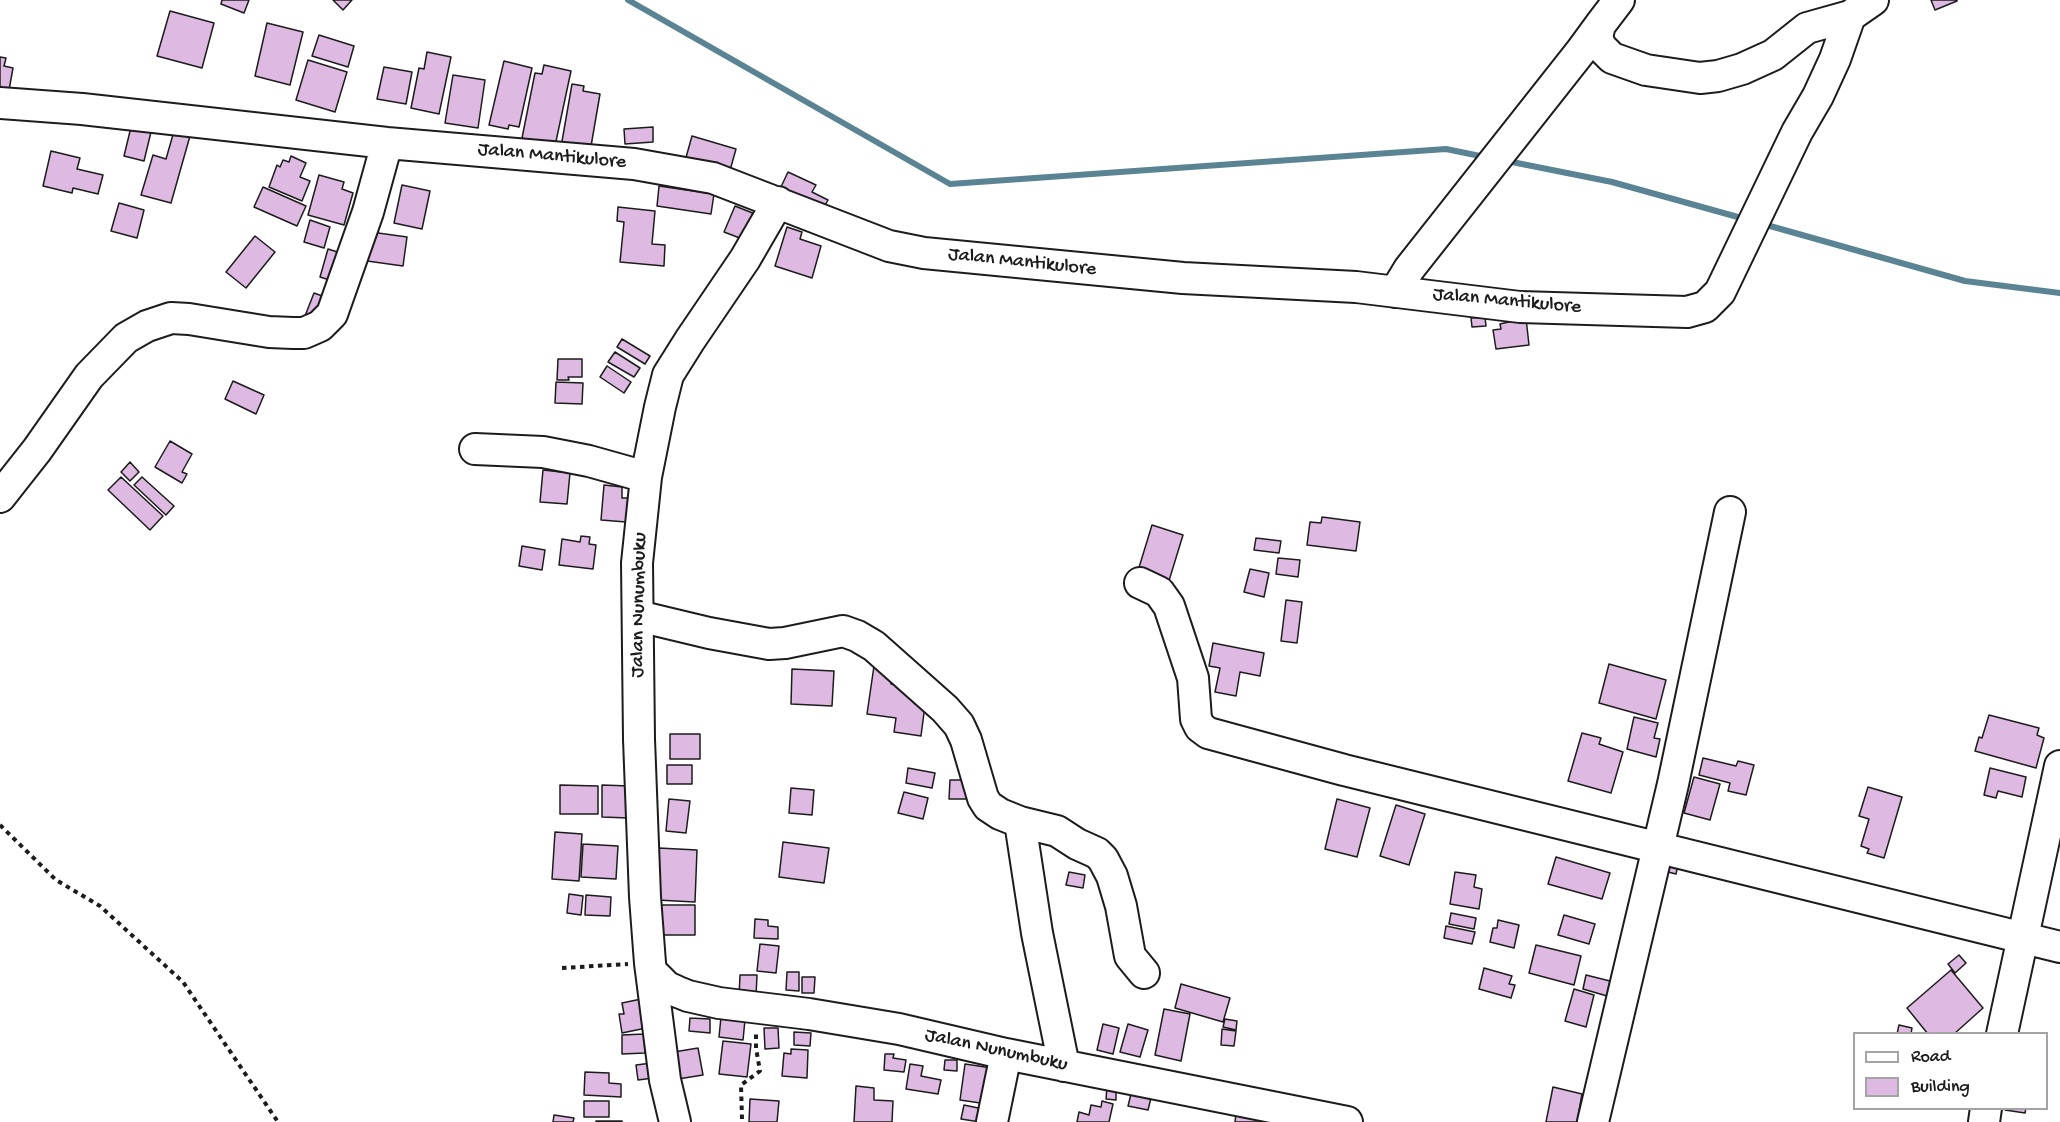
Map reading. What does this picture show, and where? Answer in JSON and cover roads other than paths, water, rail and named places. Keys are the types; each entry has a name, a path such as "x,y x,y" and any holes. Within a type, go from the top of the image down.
{"street":[{"path":"1402,281 1619,0"},
{"path":"1600,25 1597,37 1601,47 1612,58 1646,70 1700,78 1718,76 1742,69 1773,55 1807,28 1861,8"},
{"name":"Jalan Mantikulore","path":"0,103 387,143 633,164 713,178 889,246 924,253 1183,278 1356,287 1402,281 1520,307 1687,312 1705,307 1720,292 1797,132 1818,96 1861,8"},
{"path":"0,496 37,450 89,375 126,338 147,326 171,318 269,332 304,333 320,326 332,314 368,212 387,143"},
{"name":"Jalan Nunumbuku","path":"675,1122 665,1080 644,886 637,563 646,477 668,375 745,259 778,202"},
{"path":"475,449 543,452 589,461 646,477"},
{"path":"1593,1122 1658,847 1730,512"},
{"path":"1140,583 1159,592 1169,606 1193,678 1196,719 1205,731 1344,770 2060,947"},
{"path":"638,616 769,644 785,643 843,630 874,646 959,725 966,740 983,798 994,811 1020,822 1057,831 1097,853 1103,859 1112,876 1121,906 1130,956 1144,973"},
{"path":"2002,1032 2060,766"},
{"path":"1020,822 1037,933 1064,1066"},
{"name":"Jalan Nunumbuku","path":"651,967 667,987 688,996 719,1003 809,1014 898,1029 1006,1054 1347,1122"},
{"path":"992,1122 1006,1054"}],"waterway":[{"path":"628,0 950,184 1446,149 1485,157"},
{"path":"1507,161 1612,182 1745,219"},
{"path":"1763,224 1965,281 2060,293"}]}
